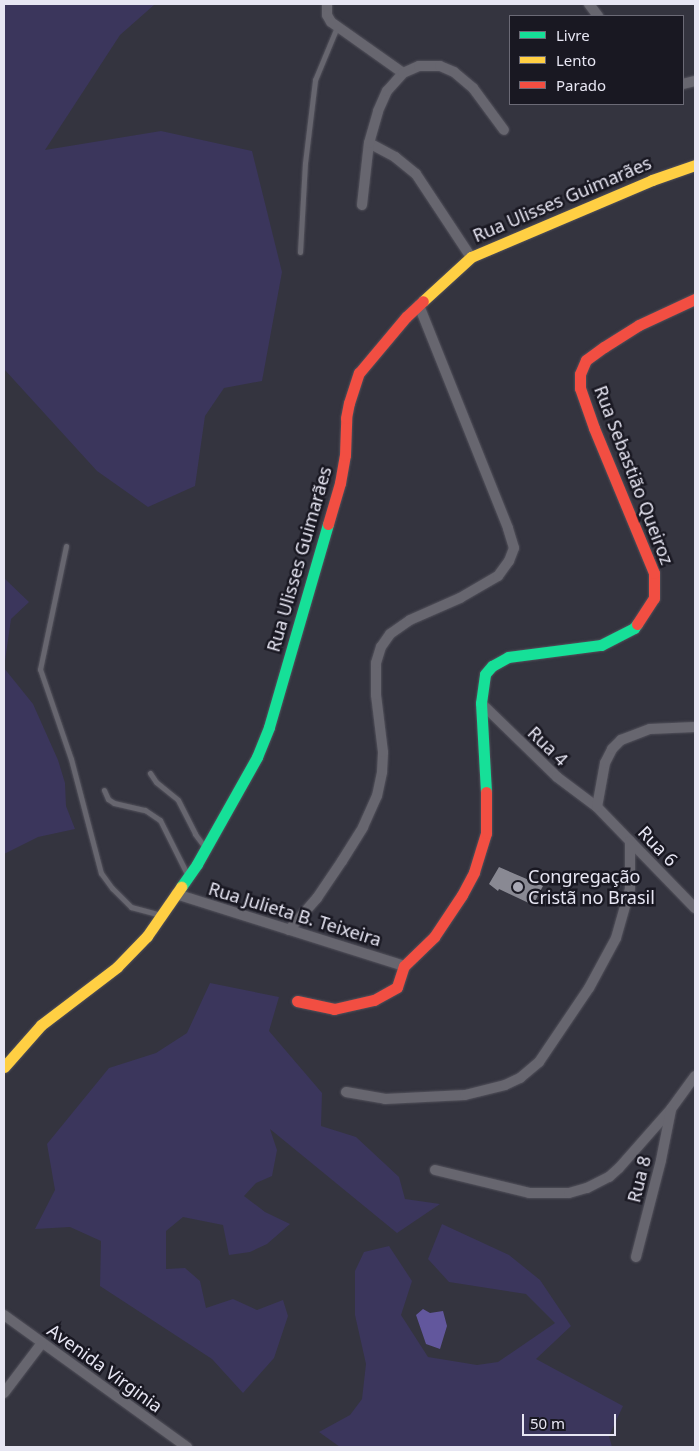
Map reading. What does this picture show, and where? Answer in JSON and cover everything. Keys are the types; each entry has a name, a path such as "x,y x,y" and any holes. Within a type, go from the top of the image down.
{"main road":[{"name":"Rua Ulisses Guimarães","path":"4,1067 41,1025 136,950 163,916 188,877 257,756 269,727 340,483 345,455 346,418 354,386 370,358 398,326 471,257 652,180 695,165"},
{"name":"Rua Sebastião Queiroz","path":"297,1001 334,1009 374,1000 397,987 404,966 434,936 462,895 478,861 486,833 485,750 481,703 485,674 492,666 508,658 601,646 634,628 654,598 654,573 594,428 580,388 580,374 586,360 604,347 639,325 695,299"}],"street":[{"path":"327,4 327,15 337,27 403,73"},
{"path":"589,4 597,15"},
{"path":"362,205 369,143 378,111 387,90 403,73 419,66 440,66 454,72 473,88 504,130"},
{"path":"369,143 395,157 416,174 471,257"},
{"path":"289,930 317,898 342,861 363,827 377,796 382,772 383,752 376,695 376,663 381,647 390,634 410,620 460,598 498,576 509,561 514,548 505,519 419,306"},
{"name":"Rua 4","path":"481,703 557,777 597,807"},
{"path":"597,807 605,763 612,749 621,740 650,729 672,730 695,727"},
{"name":"Rua 6","path":"597,807 695,908"},
{"path":"346,1092 384,1099 466,1095 505,1085 520,1078 538,1062 589,988 616,938 630,889 630,842"},
{"name":"Rua Julieta B. Teixeira","path":"176,894 404,966"},
{"path":"435,1170 529,1193 568,1193 598,1184 609,1177 671,1109 695,1076"},
{"name":"Rua 8","path":"636,1257 661,1160 671,1109"},
{"name":"Avenida Virginia","path":"4,1315 187,1447"},
{"path":"4,1393 42,1342"}],"lane":[{"path":"300,252 305,163 316,80 337,27"},
{"path":"66,546 40,669 71,760 101,873 112,888 131,907 141,912 163,916"},
{"path":"150,773 156,782 178,800 195,834 206,848"},
{"path":"104,790 108,799 114,804 146,810 160,820 188,877"}],"shaded area":[{"path":"4,4 166,4 154,5 120,35 45,150 161,131 252,151 282,272 262,381 224,388 205,416 195,486 148,507 97,471 4,369"},
{"path":"4,578 29,602 11,619 4,668"},
{"path":"4,668 33,704 58,760 65,783 66,806 75,829 38,837 4,854"},
{"path":"210,983 279,997 269,1031 322,1093 321,1126 356,1137 399,1177 405,1199 440,1204 397,1233 270,1129 277,1150 272,1176 256,1183 244,1196 265,1212 290,1224 267,1244 250,1252 229,1255 223,1225 183,1217 166,1231 166,1269 185,1268 200,1281 206,1308 233,1299 257,1310 283,1300 288,1316 274,1358 243,1393 212,1359 100,1286 101,1241 70,1227 35,1229 55,1190 47,1144 109,1068 156,1053 187,1033"},
{"path":"442,1224 509,1255 540,1280 571,1326 536,1359 623,1406 609,1436 612,1447 340,1447 319,1432 350,1415 362,1399 366,1364 355,1315 355,1271 364,1252 389,1246 412,1281 401,1315 428,1357 477,1365 498,1362 555,1323 526,1294 449,1282 428,1259"},
{"path":"423,1309 430,1313 443,1311 447,1326 440,1349 426,1344 416,1315"}],"building":[{"name":"Congregação Cristã no Brasil","path":"499,867 543,886 533,905 499,889 498,891 489,884"}],"traffic: fast":[{"path":"181,887 197,864 257,757 269,727 328,524"},
{"path":"486,792 481,703 485,674 492,666 508,657 601,645 634,628 637,624"}],"traffic: slow":[{"path":"423,301 471,257 652,180 695,165"},
{"path":"4,1067 41,1025 117,967 147,936 181,887"}],"traffic: jam":[{"path":"637,624 654,598 654,573 594,428 580,388 580,374 586,360 604,347 639,325 695,299"},
{"path":"328,524 340,483 345,455 346,418 349,403 359,373 406,317 423,301"},
{"path":"297,1001 334,1009 374,1000 397,987 404,966 434,937 462,895 474,872 486,833 486,792"}],"place":[{"name":"Congregação Cristã no Brasil","path":"518,887"}]}
